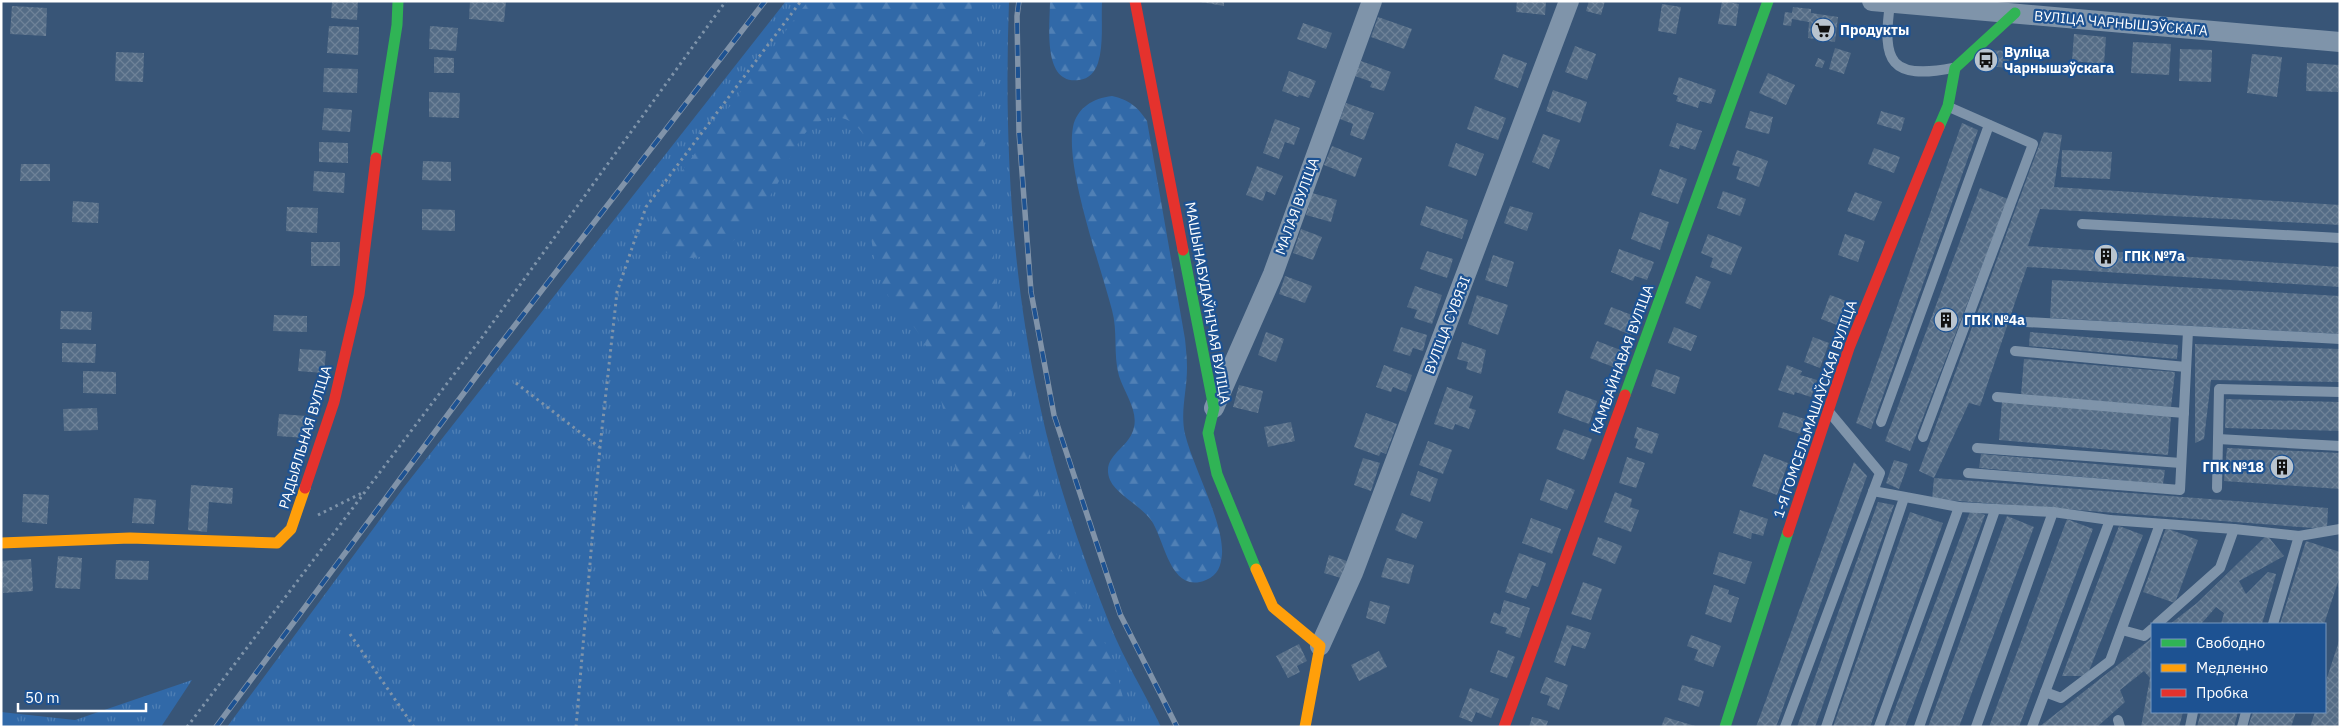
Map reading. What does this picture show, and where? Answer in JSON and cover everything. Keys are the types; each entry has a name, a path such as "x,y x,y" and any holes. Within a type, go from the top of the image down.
{"street":[{"name":"РАДЫЯЛЬНАЯ ВУЛІЦА","path":"1,543 130,538 277,543 291,529 334,402 360,295 382,109 397,25 398,1"},
{"name":"МАШЫНАБУДАЎНІЧАЯ ВУЛІЦА","path":"1135,1 1214,408 1208,433 1217,474 1247,551 1273,607 1320,646"},
{"name":"МАЛАЯ ВУЛІЦА","path":"1214,408 1272,274 1372,1"},
{"name":"ВУЛІЦА СУВЯЗІ","path":"1320,646 1353,574 1569,1"},
{"name":"КАМБАЙНАВАЯ ВУЛІЦА","path":"1504,727 1768,1"},
{"name":"ВУЛІЦА ЧАРНЫШЭЎСКАГА","path":"1881,3 2340,42"},
{"path":"1955,68 2015,13"},
{"name":"1-Я ГОМСЕЛЬМАШАЎСКАЯ ВУЛІЦА","path":"1725,727 1849,348 1948,106 1955,68"},
{"path":"1305,727 1320,646"}],"lane":[{"path":"1881,3 1887,47 1894,61 1910,72 1931,72 1955,68"},
{"path":"1923,437 2033,144 1948,106"},
{"path":"1881,422 1989,125"},
{"path":"2082,224 2340,238"},
{"path":"2026,322 2340,339"},
{"path":"1968,472 2180,490 2188,331"},
{"path":"2015,351 2186,367"},
{"path":"2217,488 2219,389 2340,392"},
{"path":"1997,397 2184,412"},
{"path":"1785,727 1880,473 1828,410"},
{"path":"2218,439 2340,446"},
{"path":"1977,448 2181,463"},
{"path":"1873,491 1959,507 2053,512 2110,520 2299,536 2340,529"},
{"path":"1826,727 1904,498"},
{"path":"1879,727 1959,507"},
{"path":"1919,727 1995,510"},
{"path":"1976,727 2053,512"},
{"path":"2032,727 2110,520"},
{"path":"2045,692 2061,698 2110,661 2160,524"},
{"path":"2158,623 2220,568 2234,529"},
{"path":"2273,623 2299,536"},
{"path":"2122,630 2144,636 2151,630"},
{"path":"2190,727 2193,713"},
{"path":"2242,727 2246,713"}],"path":[{"path":"187,727 483,336 726,1"},
{"path":"576,727 600,447 617,292 646,207 801,1"},
{"path":"516,383 600,447"},
{"path":"316,516 365,491"},
{"path":"350,634 414,727"}],"green space":[{"path":"786,1 1009,1 1008,103 1012,205 1022,306 1040,406 1046,434 1070,517 1090,572 1110,625 1161,727 227,727 404,487"},
{"path":"808,1 972,1 973,50 980,98 1001,347 1019,427 1061,569 1106,645 1117,673 1130,727 1017,727 975,560 936,376 922,338 886,292 874,256 870,219 868,144 860,130 848,120 834,117 825,119 810,128 794,150 778,183 751,222 731,243 721,249 697,257 684,258 672,256 663,250 656,241 653,227 654,219 664,195"},
{"path":"1050,1 1102,1 1100,56 1095,69 1086,78 1079,80 1067,79 1059,73 1054,64 1049,38"},
{"path":"1112,96 1132,104 1147,121 1185,339 1187,377 1183,410 1185,434 1213,511 1221,541 1222,558 1216,573 1206,580 1194,583 1184,580 1176,573 1151,520 1113,485 1108,471 1112,458 1131,435 1135,421 1130,401 1117,368 1114,318 1085,218 1074,167 1072,145 1073,127 1082,109 1098,99"},
{"path":"192,680 161,727 1,727 1,712 75,720"}],"building":[{"path":"332,1 358,1 357,20 331,18"},
{"path":"470,1 506,1 504,22 469,19"},
{"path":"1195,1 1224,1 1224,6"},
{"path":"1517,1 1546,1 1545,15 1516,12"},
{"path":"1589,1 1605,1 1601,15 1586,11"},
{"path":"1722,1 1739,4 1736,26 1718,24"},
{"path":"1662,4 1681,7 1676,34 1658,31"},
{"path":"12,6 47,8 46,36 10,34"},
{"name":"Продукты","path":"1793,7 1811,9 1811,13 1838,17 1835,42 1808,38 1809,22 1792,19 1791,26 1783,25 1785,12 1792,13"},
{"path":"1378,17 1412,29 1404,49 1371,37"},
{"path":"1303,23 1332,33 1326,49 1297,39"},
{"path":"329,26 359,27 358,55 327,53"},
{"path":"430,26 458,28 456,51 429,49"},
{"path":"2074,34 2106,37 2104,64 2072,61"},
{"path":"2133,42 2171,44 2169,75 2131,73"},
{"path":"1575,46 1596,54 1587,80 1565,72"},
{"path":"1835,48 1851,53 1844,74 1829,69"},
{"path":"2180,49 2212,50 2211,82 2179,81"},
{"path":"1989,50 2009,51 2008,68 1988,66"},
{"path":"116,52 144,53 143,82 115,81"},
{"path":"1503,54 1527,63 1518,88 1494,79"},
{"path":"2252,54 2282,57 2277,97 2247,93"},
{"path":"434,57 454,58 454,73 434,73"},
{"path":"1818,58 1825,61 1822,68 1815,66"},
{"path":"1361,61 1391,72 1384,91 1370,87 1372,82 1355,76"},
{"path":"2307,63 2339,65 2338,92 2306,91"},
{"path":"324,68 358,69 357,93 323,92"},
{"path":"1289,71 1316,81 1309,98 1299,95 1298,97 1282,91"},
{"path":"1768,73 1795,85 1786,105 1759,93"},
{"path":"1679,77 1716,90 1711,104 1700,101 1698,108 1676,101 1678,96 1673,94"},
{"path":"1553,90 1587,102 1580,123 1546,111"},
{"path":"429,92 460,93 459,118 429,117"},
{"path":"1346,103 1374,113 1364,140 1350,135 1353,124 1340,119"},
{"path":"1475,106 1506,118 1498,140 1467,129"},
{"path":"324,108 352,110 350,132 322,130"},
{"path":"1750,111 1773,117 1769,134 1745,128"},
{"path":"1881,111 1905,118 1901,131 1877,124"},
{"path":"1275,119 1300,128 1294,145 1285,142 1279,159 1263,153"},
{"path":"1677,123 1702,131 1695,150 1680,145 1679,149 1669,146"},
{"path":"1962,123 1978,130 1871,429 1856,423"},
{"path":"2044,132 2062,135 2054,187 2340,205 2340,225 2040,209 2028,246 2340,267 2340,287 2027,267 1980,406 1969,403 1934,478 1919,471"},
{"path":"1543,134 1560,140 1549,169 1532,162"},
{"path":"319,142 348,143 348,163 319,162"},
{"path":"1456,143 1484,154 1476,176 1448,166"},
{"path":"1332,146 1362,158 1355,177 1324,165"},
{"path":"1874,148 1900,157 1894,173 1868,164"},
{"path":"1737,150 1768,161 1759,187 1736,179 1740,167 1732,165"},
{"path":"2062,150 2112,152 2110,179 2061,177"},
{"path":"423,161 451,162 451,181 422,180"},
{"path":"21,164 50,164 50,181 20,181"},
{"path":"1257,166 1283,176 1275,195 1266,191 1263,201 1246,195"},
{"path":"1660,169 1687,179 1678,204 1651,195"},
{"path":"314,171 345,173 344,193 313,191"},
{"name":"ГПК №4а","path":"1980,188 2008,199 1910,451 1885,441"},
{"path":"1723,191 1746,199 1740,216 1717,208"},
{"path":"1855,192 1882,202 1874,221 1847,211"},
{"path":"1312,193 1337,200 1331,222 1306,215"},
{"path":"73,201 99,203 98,223 72,222"},
{"path":"1426,206 1468,220 1462,239 1420,225"},
{"path":"1510,206 1533,213 1527,231 1504,223"},
{"path":"287,207 318,208 317,233 286,231"},
{"path":"422,209 455,210 455,231 422,230"},
{"path":"1640,212 1669,222 1660,250 1631,239"},
{"path":"1301,229 1322,237 1313,260 1293,253"},
{"path":"1708,234 1742,247 1731,275 1710,267 1713,258 1701,253"},
{"path":"1845,234 1865,241 1858,262 1838,255"},
{"path":"311,242 340,242 340,266 311,266"},
{"path":"1619,249 1654,262 1647,280 1635,276 1633,281 1611,272"},
{"path":"1427,251 1453,259 1447,278 1420,269"},
{"path":"1493,255 1514,262 1507,287 1485,280"},
{"path":"1285,276 1312,286 1305,303 1279,294"},
{"path":"1696,276 1711,282 1700,309 1685,303"},
{"path":"2052,280 2340,296 2340,334 2050,318"},
{"path":"1415,286 1442,295 1432,324 1414,318 1417,310 1407,307"},
{"path":"1477,295 1508,305 1498,335 1468,324"},
{"path":"1830,295 1846,301 1837,325 1821,319"},
{"path":"1611,307 1637,317 1631,335 1604,324"},
{"path":"61,311 92,312 91,330 60,329"},
{"path":"274,315 307,316 307,332 273,331"},
{"path":"1401,327 1427,335 1423,351 1413,348 1410,356 1393,351"},
{"path":"1674,327 1697,336 1691,351 1668,343"},
{"path":"1266,332 1284,339 1276,362 1258,355"},
{"path":"2030,332 2178,345 2177,359 2029,346"},
{"path":"1813,337 1829,343 1820,368 1804,362"},
{"path":"1597,341 1623,351 1616,368 1590,358"},
{"path":"1462,342 1486,350 1481,374 1466,369 1468,362 1457,359"},
{"path":"62,343 96,344 95,363 62,362"},
{"path":"2195,344 2340,349 2340,382 2211,380 2204,439 2195,443"},
{"path":"300,349 326,351 324,373 298,371"},
{"path":"2024,359 2175,372 2171,407 2021,395"},
{"path":"1384,365 1412,375 1406,392 1393,387 1391,392 1376,387"},
{"path":"1787,365 1802,371 1800,375 1817,380 1811,397 1795,392 1794,395 1778,390"},
{"path":"1656,369 1680,377 1675,394 1651,386"},
{"path":"83,371 116,372 116,394 83,393"},
{"path":"1239,385 1263,391 1258,413 1233,407"},
{"path":"1447,387 1473,396 1469,408 1476,410 1469,429 1455,424 1453,430 1434,424"},
{"path":"1566,390 1597,401 1589,424 1558,413"},
{"path":"2226,399 2340,402 2340,431 2225,428"},
{"path":"2002,401 2171,416 2168,455 1999,440"},
{"path":"97,408 98,430 64,431 63,409"},
{"path":"1783,412 1805,419 1800,434 1778,427"},
{"path":"1366,413 1397,424 1386,454 1381,452 1379,456 1354,447"},
{"path":"279,414 307,416 305,438 277,436"},
{"path":"1291,422 1295,441 1268,447 1264,427"},
{"path":"1637,427 1659,434 1652,454 1635,448 1638,439 1634,438"},
{"path":"1564,429 1592,439 1584,460 1556,449"},
{"path":"1428,441 1452,450 1443,474 1419,465"},
{"name":"ГПК №18","path":"2227,448 2340,453 2340,489 2224,481"},
{"path":"1764,454 1788,463 1777,495 1752,486"},
{"path":"1981,454 2165,470 2163,484 1979,468"},
{"path":"1627,457 1645,463 1636,488 1619,483"},
{"path":"1363,458 1380,463 1371,491 1354,485"},
{"path":"1894,460 1908,464 1899,489 1886,483"},
{"path":"1854,462 1867,476 1776,727 1756,727"},
{"path":"1418,471 1438,479 1430,502 1410,495"},
{"path":"1934,478 2328,508 2327,529 1932,499"},
{"path":"1547,479 1575,490 1567,510 1540,500"},
{"path":"191,485 233,488 232,504 209,502 207,532 188,530"},
{"path":"1615,492 1632,499 1630,507 1639,510 1631,532 1604,522"},
{"path":"23,494 49,495 47,524 22,522"},
{"path":"134,498 156,500 154,524 132,523"},
{"path":"1878,502 1894,505 1815,727 1797,727"},
{"path":"1971,509 1985,515 1905,727 1888,727"},
{"path":"1740,510 1768,519 1763,536 1752,533 1751,539 1733,533"},
{"path":"1910,512 1943,523 1870,727 1833,727"},
{"path":"1402,513 1423,522 1416,539 1395,530"},
{"path":"2007,516 2034,527 1959,727 1928,727"},
{"path":"1531,518 1561,529 1552,554 1522,543"},
{"path":"2067,519 2093,529 2019,727 1989,727"},
{"path":"2119,526 2143,535 2087,676 2062,676"},
{"path":"2166,528 2198,540 2175,603 2143,592"},
{"path":"2267,535 2284,556 2239,581 2246,594 2268,572 2276,574 2262,623 2221,623 2224,613 2216,607 2202,623 2171,623 2197,603"},
{"path":"1598,537 1622,546 1615,564 1592,555"},
{"path":"2306,541 2340,552 2340,576 2324,623 2280,623"},
{"path":"1719,552 1752,562 1745,584 1713,574"},
{"path":"1519,553 1546,563 1538,587 1532,585 1526,599 1505,592"},
{"path":"1329,555 1347,561 1341,578 1324,573"},
{"path":"58,556 82,558 80,589 55,588"},
{"path":"1387,558 1414,565 1409,584 1381,577"},
{"path":"31,559 33,591 3,593 1,561"},
{"path":"116,560 149,561 148,580 115,579"},
{"path":"1583,582 1602,589 1591,620 1571,614"},
{"path":"1714,585 1729,590 1728,594 1739,598 1731,623 1705,614"},
{"path":"1504,600 1530,608 1520,638 1505,633 1507,628 1490,623 1494,612 1500,615"},
{"path":"1370,601 1390,606 1385,624 1366,618"},
{"path":"1567,625 1591,633 1585,649 1572,645 1565,666 1554,662"},
{"path":"1691,635 1721,646 1713,667 1694,660 1698,650 1687,646"},
{"path":"2151,639 2151,713 2183,713 2179,727 2141,727 2150,678 2144,671 2120,690 2125,702 2097,727 2039,727"},
{"path":"2339,641 2340,727 2310,727 2315,713 2326,713 2326,681"},
{"path":"1299,644 1307,661 1297,666 1300,672 1288,678 1276,656"},
{"path":"1498,650 1515,657 1507,678 1490,672"},
{"path":"1379,651 1387,667 1359,681 1351,665"},
{"path":"1546,677 1568,685 1559,710 1547,705 1550,696 1540,693"},
{"path":"1682,685 1704,691 1699,707 1678,700"},
{"path":"1470,688 1499,699 1491,718 1476,712 1472,722 1459,717"},
{"path":"2201,713 2238,713 2234,727 2197,727"},
{"path":"2253,713 2296,713 2291,727 2248,727"},
{"path":"1532,717 1548,721 1546,727 1529,727"},
{"path":"1665,717 1695,726 1695,727 1661,727"}],"railway":[{"path":"216,727 495,351 765,1"},
{"path":"1019,1 1017,16 1019,132 1031,292 1054,415 1120,614 1177,727"}],"traffic: fast":[{"path":"376,158 397,25 398,1"},
{"path":"1625,395 1768,1"},
{"path":"1939,127 1948,106 1955,68 2015,13"},
{"path":"1183,250 1214,408 1208,433 1217,474 1256,569"},
{"path":"1725,727 1788,532"}],"traffic: slow":[{"path":"1,543 130,538 277,543 291,529 305,488"},
{"path":"1256,569 1273,607 1320,646 1305,727"}],"traffic: jam":[{"path":"1135,1 1183,250"},
{"path":"1788,532 1849,348 1939,127"},
{"path":"305,488 334,402 359,295 376,158"},
{"path":"1504,727 1625,395"}],"place":[{"name":"Продукты","path":"1823,30"},
{"name":"Вуліца Чарнышэўскага","path":"1986,60"},
{"name":"ГПК №7а","path":"2106,256"},
{"name":"ГПК №4а","path":"1946,320"},
{"name":"ГПК №18","path":"2282,467"}]}
